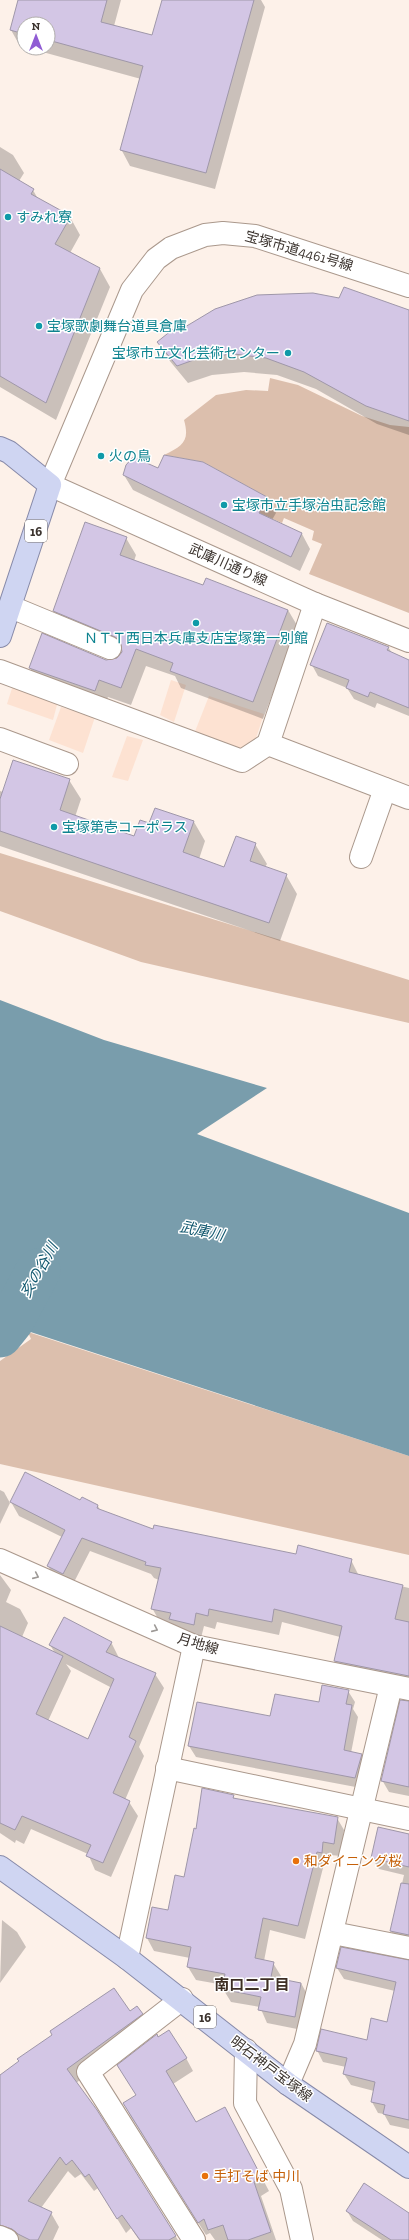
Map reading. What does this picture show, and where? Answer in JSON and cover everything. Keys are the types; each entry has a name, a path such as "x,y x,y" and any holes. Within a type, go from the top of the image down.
{"main road":[{"path":"0,448 8,452 50,485"},
{"name":"16","path":"0,636 11,607 50,485"},
{"name":"明石神戸宝塚線","path":"0,1867 182,1999 288,2084 409,2168"}],"street":[{"name":"宝塚市道4461号線","path":"50,485 132,290 156,259 171,248 187,240 211,234 223,233 255,236 409,286"},
{"name":"武庫川通り線","path":"50,485 315,604 409,641"},
{"path":"0,671 242,761 268,744 315,604"},
{"path":"11,607 110,648"},
{"path":"0,739 67,764"},
{"path":"268,744 409,798"},
{"path":"361,857 385,789"},
{"name":"月地線","path":"0,1560 194,1646 400,1688"},
{"path":"127,1958 194,1646"},
{"path":"288,2084 305,2044 362,1809 400,1688"},
{"path":"167,1768 409,1819"},
{"path":"333,1933 409,1948"},
{"path":"182,1999 88,2072 194,2240"},
{"path":"246,2050 244,2102 291,2189 302,2240"},
{"path":"0,2237 7,2240"}],"shaded area":[{"path":"270,378 298,385 362,416 390,425 409,427 409,613 309,574 322,544 312,540 314,531 284,518 282,523 259,513 267,497 203,462 164,455 176,449 183,442 186,433 184,420 216,395 246,390 268,391"},
{"path":"171,680 186,685 174,722 160,715"},
{"path":"13,685 58,701 53,720 7,704"},
{"path":"209,696 264,714 256,738 241,749 194,734"},
{"path":"61,707 95,717 83,753 49,740"},
{"path":"127,736 143,740 128,781 112,777"},
{"path":"0,853 409,980 409,1023 141,962 0,911"},
{"path":"28,1332 409,1456 409,1555 0,1464 0,1361 31,1339"}],"water":[{"name":"武庫川","path":"0,1000 104,1040 267,1088 197,1134 409,1213 409,1456 0,1322"}],"building":[{"path":"18,0 107,0 101,22 152,35 162,0 254,0 206,173 120,150 143,66 56,42 56,16 16,16 16,32 10,30"},
{"name":"宝塚歌劇舞台道具倉庫","path":"0,169 34,189 31,194 71,216 55,244 100,268 46,403 0,376"},
{"name":"宝塚市立文化芸術センター","path":"344,287 409,310 409,421 366,406 304,372 266,358 234,354 202,357 177,366 157,342 177,326 180,330 215,309 257,295 313,293 339,298"},
{"name":"宝塚市立手塚治虫記念館","path":"164,455 203,462 267,497 259,513 302,533 291,557 123,475 126,465 133,457 158,468"},
{"name":"ＮＴＴ西日本兵庫支店宝塚第一別館","path":"85,522 127,537 120,555 203,585 206,578 288,610 253,702 170,671 173,663 136,649 121,688 99,680 95,691 29,668 42,633 106,660 117,658 122,652 120,641 115,637 53,611"},
{"path":"327,623 389,647 387,650 409,660 409,708 370,692 368,697 346,688 349,680 310,665"},
{"name":"宝塚第壱コーポラス","path":"13,760 70,779 60,810 134,836 140,820 149,823 155,808 194,821 183,852 224,867 236,836 256,843 250,861 287,874 269,923 0,831 0,799"},
{"path":"25,1472 80,1500 82,1497 98,1505 97,1508 99,1509 153,1529 154,1525 296,1554 298,1545 352,1559 349,1572 403,1585 395,1619 409,1622 409,1676 334,1661 342,1626 274,1609 272,1622 209,1609 208,1616 196,1613 194,1625 169,1619 171,1613 151,1609 161,1568 145,1565 146,1562 82,1538 63,1574 47,1566 65,1530 10,1502"},
{"path":"64,1617 112,1642 106,1652 156,1673 129,1737 136,1741 113,1793 130,1801 103,1863 86,1856 91,1845 22,1816 15,1830 0,1823 0,1626 63,1656 36,1714 88,1739 114,1679 49,1645"},
{"path":"322,1685 349,1690 346,1704 352,1705 344,1750 362,1754 355,1778 188,1746 197,1702 270,1716 275,1694 319,1702"},
{"path":"400,1700 409,1701 409,1787 381,1781"},
{"path":"202,1788 234,1795 233,1798 338,1817 334,1844 323,1842 322,1853 317,1852 298,1926 263,1918 255,1958 274,1962 271,1977 301,1983 295,2017 258,2010 261,1997 222,1989 225,1974 187,1967 191,1947 146,1938 152,1907 168,1910 175,1875 184,1877 194,1828 196,1829"},
{"path":"378,1827 409,1834 409,1867 371,1858"},
{"path":"401,1883 409,1884 409,1935 390,1931"},
{"path":"341,1947 409,1960 409,2120 383,2114 385,2105 371,2102 375,2082 343,2074 347,2058 316,2051 321,2029 367,2040 371,2018 387,2022 396,1982 336,1968"},
{"path":"114,1988 130,2011 137,2006 143,2014 67,2069 97,2110 176,2236 169,2240 140,2240 122,2215 117,2219 89,2174 85,2177 72,2160 66,2165 60,2157 28,2201 52,2212 38,2240 30,2240 12,2229 0,2225 0,2075 19,2061 17,2059 52,2035 50,2031"},
{"path":"169,2030 187,2058 166,2071 196,2122 225,2107 262,2178 254,2182 271,2232 248,2240 228,2240 223,2225 208,2230 204,2219 198,2223 123,2103 136,2095 117,2065 157,2034 158,2037"},
{"path":"364,2183 409,2213 409,2240 391,2240 346,2211"}],"waterway":[{"name":"亥の谷川","path":"0,1335 12,1320 38,1271"}],"place":[{"name":"すみれ寮","path":"8,217"},
{"name":"宝塚歌劇舞台道具倉庫","path":"39,326"},
{"name":"宝塚市立文化芸術センター","path":"288,353"},
{"name":"火の鳥","path":"101,456"},
{"name":"宝塚市立手塚治虫記念館","path":"224,505"},
{"name":"ＮＴＴ西日本兵庫支店宝塚第一別館","path":"196,623"},
{"name":"宝塚第壱コーポラス","path":"54,827"},
{"name":"和ダイニング桜","path":"296,1861"},
{"name":"手打そば 中川","path":"205,2176"}],"district":[{"name":"南口二丁目","path":"252,1985"}]}
